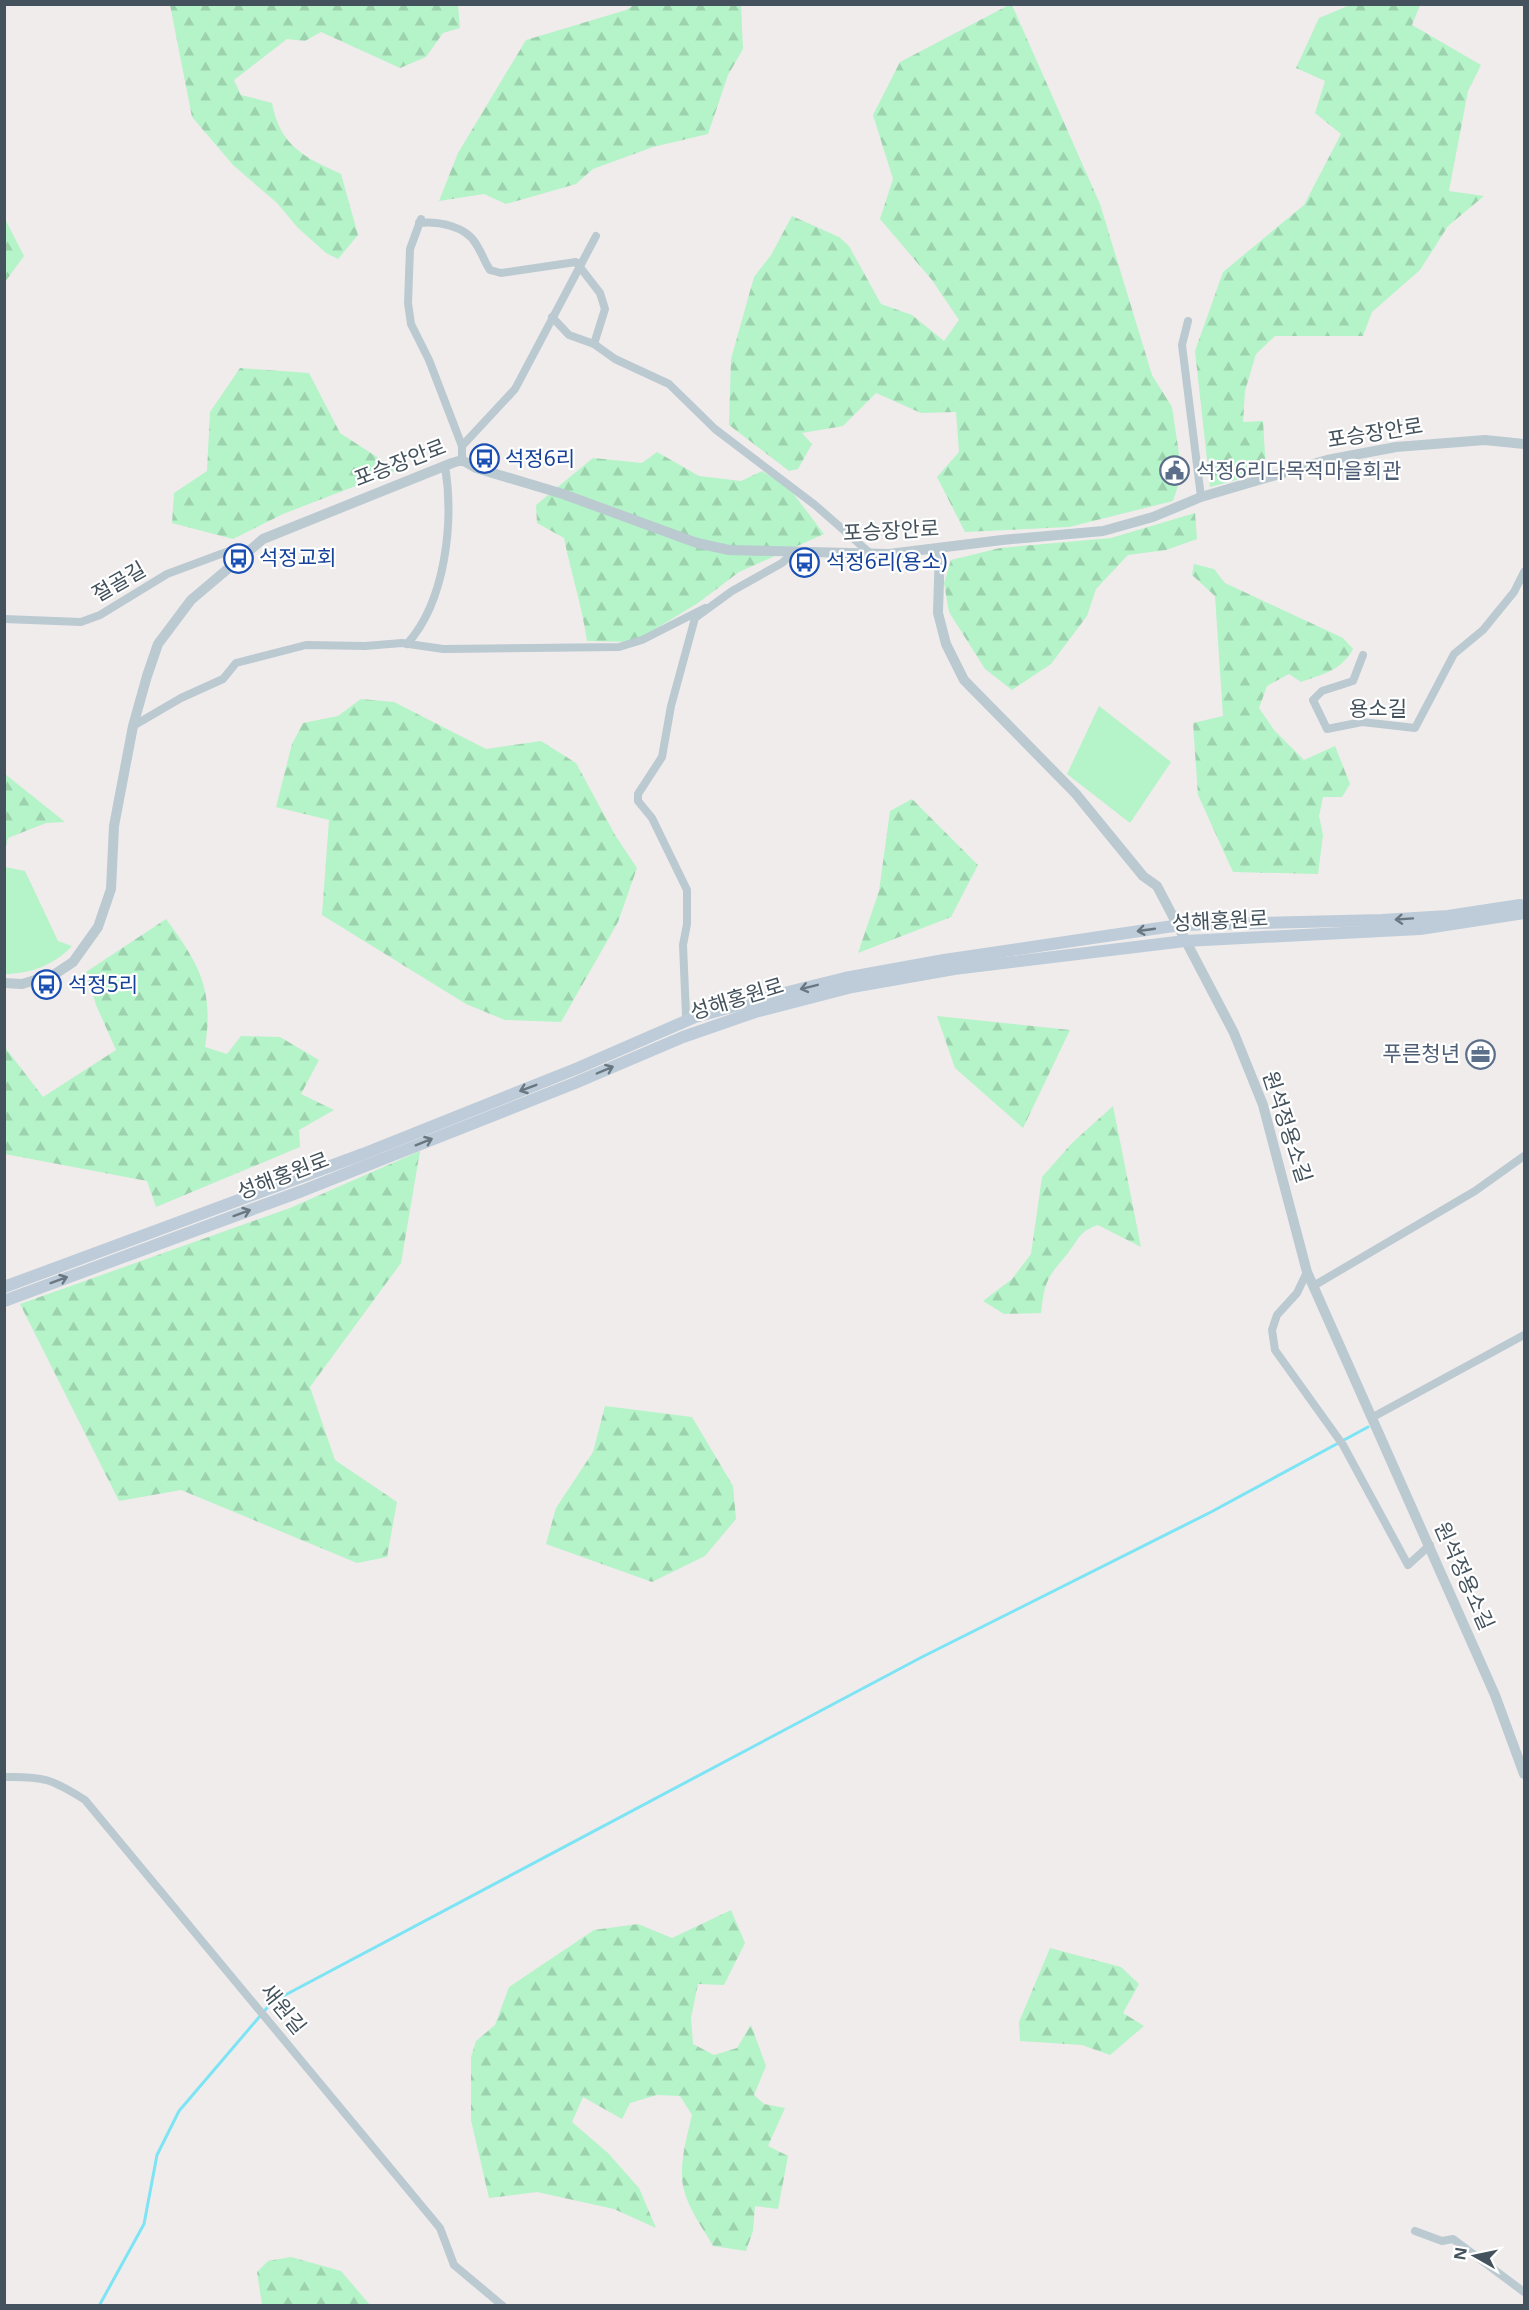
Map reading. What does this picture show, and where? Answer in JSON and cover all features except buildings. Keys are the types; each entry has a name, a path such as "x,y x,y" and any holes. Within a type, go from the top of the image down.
{"main road":[{"name":"성해홍원로","path":"4,1287 363,1154 578,1068 695,1017 845,978 944,960 1180,925 1448,916 1524,904"},
{"name":"성해홍원로","path":"4,1301 302,1191 575,1083 683,1037 755,1012 852,987 954,969 1185,941 1420,929 1524,912"}],"street":[{"path":"462,460 462,446 429,360 411,324 408,303 410,249 420,221 433,221 452,226 471,237 490,270 501,273 572,261 580,265 600,293 605,309 594,344"},
{"path":"462,446 514,389 596,236"},
{"path":"552,317 569,335 594,344 615,359 669,384 716,429 815,505 871,554"},
{"path":"1188,321 1182,345 1201,497"},
{"name":"포승장안로","path":"4,984 22,984 55,974 73,962 98,927 111,889 114,826 133,726 158,644 191,600 263,540 445,466 462,460 476,468 563,494 697,543 729,549 871,554 1103,531 1153,517 1201,497 1327,460 1396,447 1485,440 1524,444"},
{"path":"407,644 421,629 434,601 445,549 450,504 445,466"},
{"name":"원석정용소길","path":"940,548 938,613 946,644 964,680 1076,794 1143,876 1157,886 1180,925 1185,941 1234,1033 1263,1105 1307,1272 1495,1695 1524,1774"},
{"name":"절골길","path":"4,619 81,622 100,615 167,574 229,551 248,553"},
{"path":"133,726 181,698 223,678 236,663 248,658 306,645 407,644 443,650 619,647 642,640 705,608 782,563 794,552"},
{"name":"용소길","path":"1363,655 1353,681 1322,691 1313,700 1327,729 1362,722 1415,728 1454,654 1483,630 1514,592 1524,572"},
{"path":"686,1015 683,945 687,924 687,890 657,827 638,801 638,794 662,758 671,705 694,618 705,608"},
{"path":"1315,1286 1475,1191 1524,1156"},
{"path":"1307,1272 1297,1293 1277,1315 1272,1330 1275,1350 1343,1445 1408,1565 1430,1545"},
{"path":"1373,1418 1524,1335"},
{"name":"새원길","path":"4,1777 35,1777 57,1782 85,1800 440,2228 454,2265 503,2306"},
{"path":"1414,2231 1442,2241 1453,2239 1524,2292"}],"green space":[{"path":"170,5 458,5 460,28 443,33 426,57 400,68 321,32 305,41 287,39 234,80 241,95 272,103 281,130 296,148 316,162 341,174 358,235 338,259 326,253 298,228 277,203 233,165 192,117"},
{"path":"634,5 741,5 743,49 728,75 708,134 653,147 593,169 576,184 506,204 484,194 439,201 458,153 526,40 626,10"},
{"path":"1012,5 1100,204 1152,375 1172,407 1182,474 1173,501 1069,527 965,532 937,477 959,452 956,412 921,413 876,393 843,426 802,433 812,444 798,469 789,471 729,425 731,359 754,277 771,255 792,216 839,237 849,246 881,304 912,315 944,341 959,320 932,280 880,219 893,179 873,115 900,62"},
{"path":"1350,5 1420,5 1412,25 1481,65 1468,91 1449,191 1484,196 1448,226 1420,270 1372,312 1363,336 1275,336 1256,354 1245,391 1243,422 1263,421 1266,472 1210,487 1195,351 1223,272 1304,205 1341,134 1315,113 1325,81 1296,68 1319,18"},
{"path":"4,217 24,256 5,282 4,282"},
{"path":"240,368 309,373 340,433 397,470 283,514 233,539 172,523 174,493 207,471 210,412"},
{"path":"657,452 699,476 741,481 762,471 789,488 824,534 739,572 698,603 634,642 587,641 564,538 537,523 536,505 593,458 642,463"},
{"path":"1195,513 1197,539 1166,550 1128,555 1096,589 1087,616 1051,664 1012,690 985,669 949,612 944,583 951,560 1000,548 1111,538"},
{"path":"1194,564 1214,569 1225,583 1343,638 1353,649 1343,662 1324,674 1301,682 1289,674 1267,686 1259,708 1274,730 1304,760 1335,746 1350,784 1342,797 1323,797 1319,816 1323,835 1318,874 1233,872 1198,795 1193,723 1223,716 1215,596 1192,575"},
{"path":"361,699 394,702 486,749 541,741 576,763 615,835 637,868 618,922 561,1022 505,1020 466,1004 322,915 329,820 276,807 292,744 303,723 338,716"},
{"path":"1099,706 1171,762 1130,823 1067,774"},
{"path":"5,774 65,822 46,823 8,838 5,850"},
{"path":"912,799 978,865 951,917 858,953 879,891 890,811"},
{"path":"5,867 25,871 58,941 72,946 65,953 41,967 5,974"},
{"path":"166,919 188,950 202,979 207,1009 205,1047 227,1054 241,1036 280,1037 319,1060 301,1094 334,1110 299,1130 300,1147 156,1207 147,1181 5,1154 4,1046 43,1097 116,1050 96,1005 86,972"},
{"path":"937,1016 1070,1030 1023,1128 955,1068"},
{"path":"1113,1106 1141,1247 1098,1225 1091,1228 1080,1236 1051,1274 1044,1293 1041,1313 1004,1314 983,1301 1012,1279 1031,1254 1042,1177 1072,1143"},
{"path":"420,1151 401,1263 310,1387 335,1460 397,1502 387,1557 357,1563 181,1490 119,1501 20,1304 290,1208"},
{"path":"605,1406 692,1417 733,1486 736,1519 705,1556 652,1582 546,1544 556,1508 593,1452"},
{"path":"731,1910 745,1943 724,1985 698,1984 691,2018 693,2044 714,2055 737,2048 751,2025 766,2066 754,2095 764,2104 785,2108 768,2146 788,2156 778,2209 755,2206 753,2231 746,2251 713,2246 688,2202 683,2186 682,2168 692,2115 680,2096 657,2095 630,2103 622,2119 583,2097 572,2122 608,2153 639,2188 656,2228 614,2209 537,2192 489,2198 471,2120 471,2057 476,2041 495,2025 509,1987 594,1930 638,1924 672,1938"},
{"path":"1050,1948 1121,1967 1139,1984 1123,2013 1144,2026 1110,2055 1082,2045 1020,2041 1019,2022"},
{"path":"291,2257 341,2271 370,2305 262,2305 257,2272 268,2261"}],"waterway":[{"path":"99,2306 144,2224 157,2155 179,2111 272,2002 922,1657 1211,1512 1368,1427"}],"place":[{"name":"석정6리","path":"484,459"},
{"name":"석정6리다목적마을회관","path":"1175,471"},
{"name":"석정교회","path":"238,558"},
{"name":"석정6리(용소)","path":"805,562"},
{"name":"석정5리","path":"47,985"},
{"name":"푸른청년","path":"1481,1054"}]}
